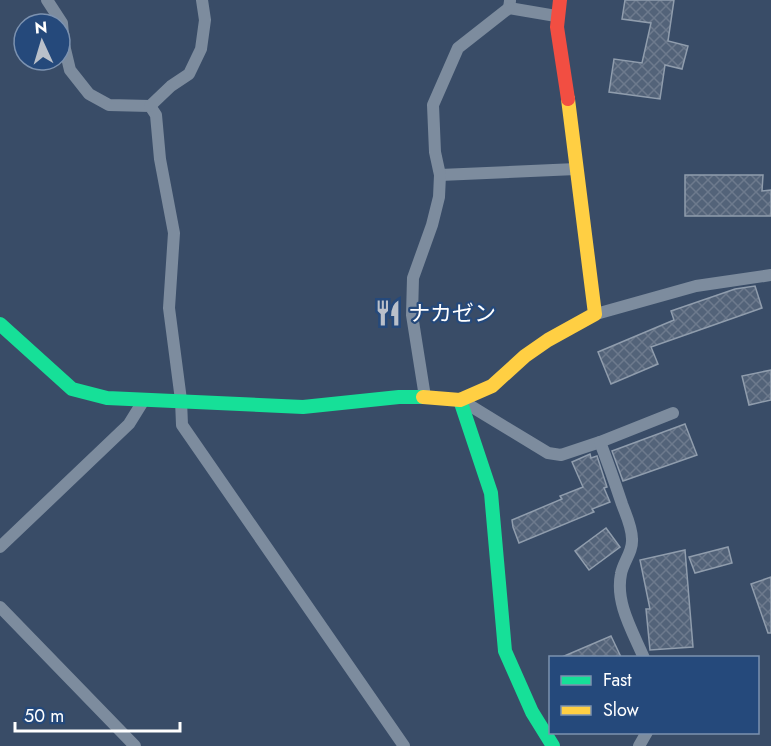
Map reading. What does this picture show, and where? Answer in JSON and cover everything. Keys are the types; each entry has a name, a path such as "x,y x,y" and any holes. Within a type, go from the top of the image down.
{"street":[{"path":"0,324 72,389 107,398 303,407 399,397 460,400 492,386 533,351 595,314 578,169 557,27 560,0"},
{"path":"460,400 491,493 505,651 532,712 553,746"}],"lane":[{"path":"47,0 62,23 70,70 89,94 109,105 150,106 171,86 189,74 201,49 205,20 201,0"},
{"path":"425,397 412,315 413,278 432,225 439,197 440,175 435,152 433,105 458,48 510,4 558,16"},
{"path":"150,106 156,116 160,159 174,232 169,308 182,425 404,746"},
{"path":"440,175 578,169"},
{"path":"595,314 696,285 771,275"},
{"path":"0,547 129,424 143,400"},
{"path":"460,400 548,453 561,455 673,413"},
{"path":"600,442 630,526 633,541 630,554 623,565 620,593 625,614 644,656"},
{"path":"0,607 135,746"}],"building":[{"path":"625,0 674,0 668,41 688,46 682,69 665,65 660,99 609,92 614,59 642,63 651,23 622,19"},
{"path":"685,175 763,175 762,191 771,190 771,216 685,216"},
{"path":"755,286 762,308 651,347 658,364 611,384 598,352 674,320 671,311 735,289"},
{"path":"771,370 771,400 749,405 742,376"},
{"path":"685,424 697,455 623,481 612,451"},
{"path":"590,454 591,458 597,456 607,487 604,488 610,502 592,509 594,512 519,543 512,520 562,499 560,496 583,487 572,462"},
{"path":"606,528 620,547 589,570 575,551"},
{"path":"728,547 732,563 695,573 689,557"},
{"path":"685,550 693,647 650,650 646,609 650,609 640,560"},
{"path":"771,577 771,633 768,633 751,584"},
{"path":"611,636 621,656 564,656"}],"traffic: fast":[{"path":"0,324 72,389 107,398 303,407 399,397 423,397"},
{"path":"460,400 491,493 505,651 532,712 553,746"}],"traffic: slow":[{"path":"423,397 460,400 492,386 525,356 548,340 595,314 568,99"}],"traffic: jam":[{"path":"560,0 557,27 568,99"}],"place":[{"name":"ナカゼン","path":"388,313"}]}
